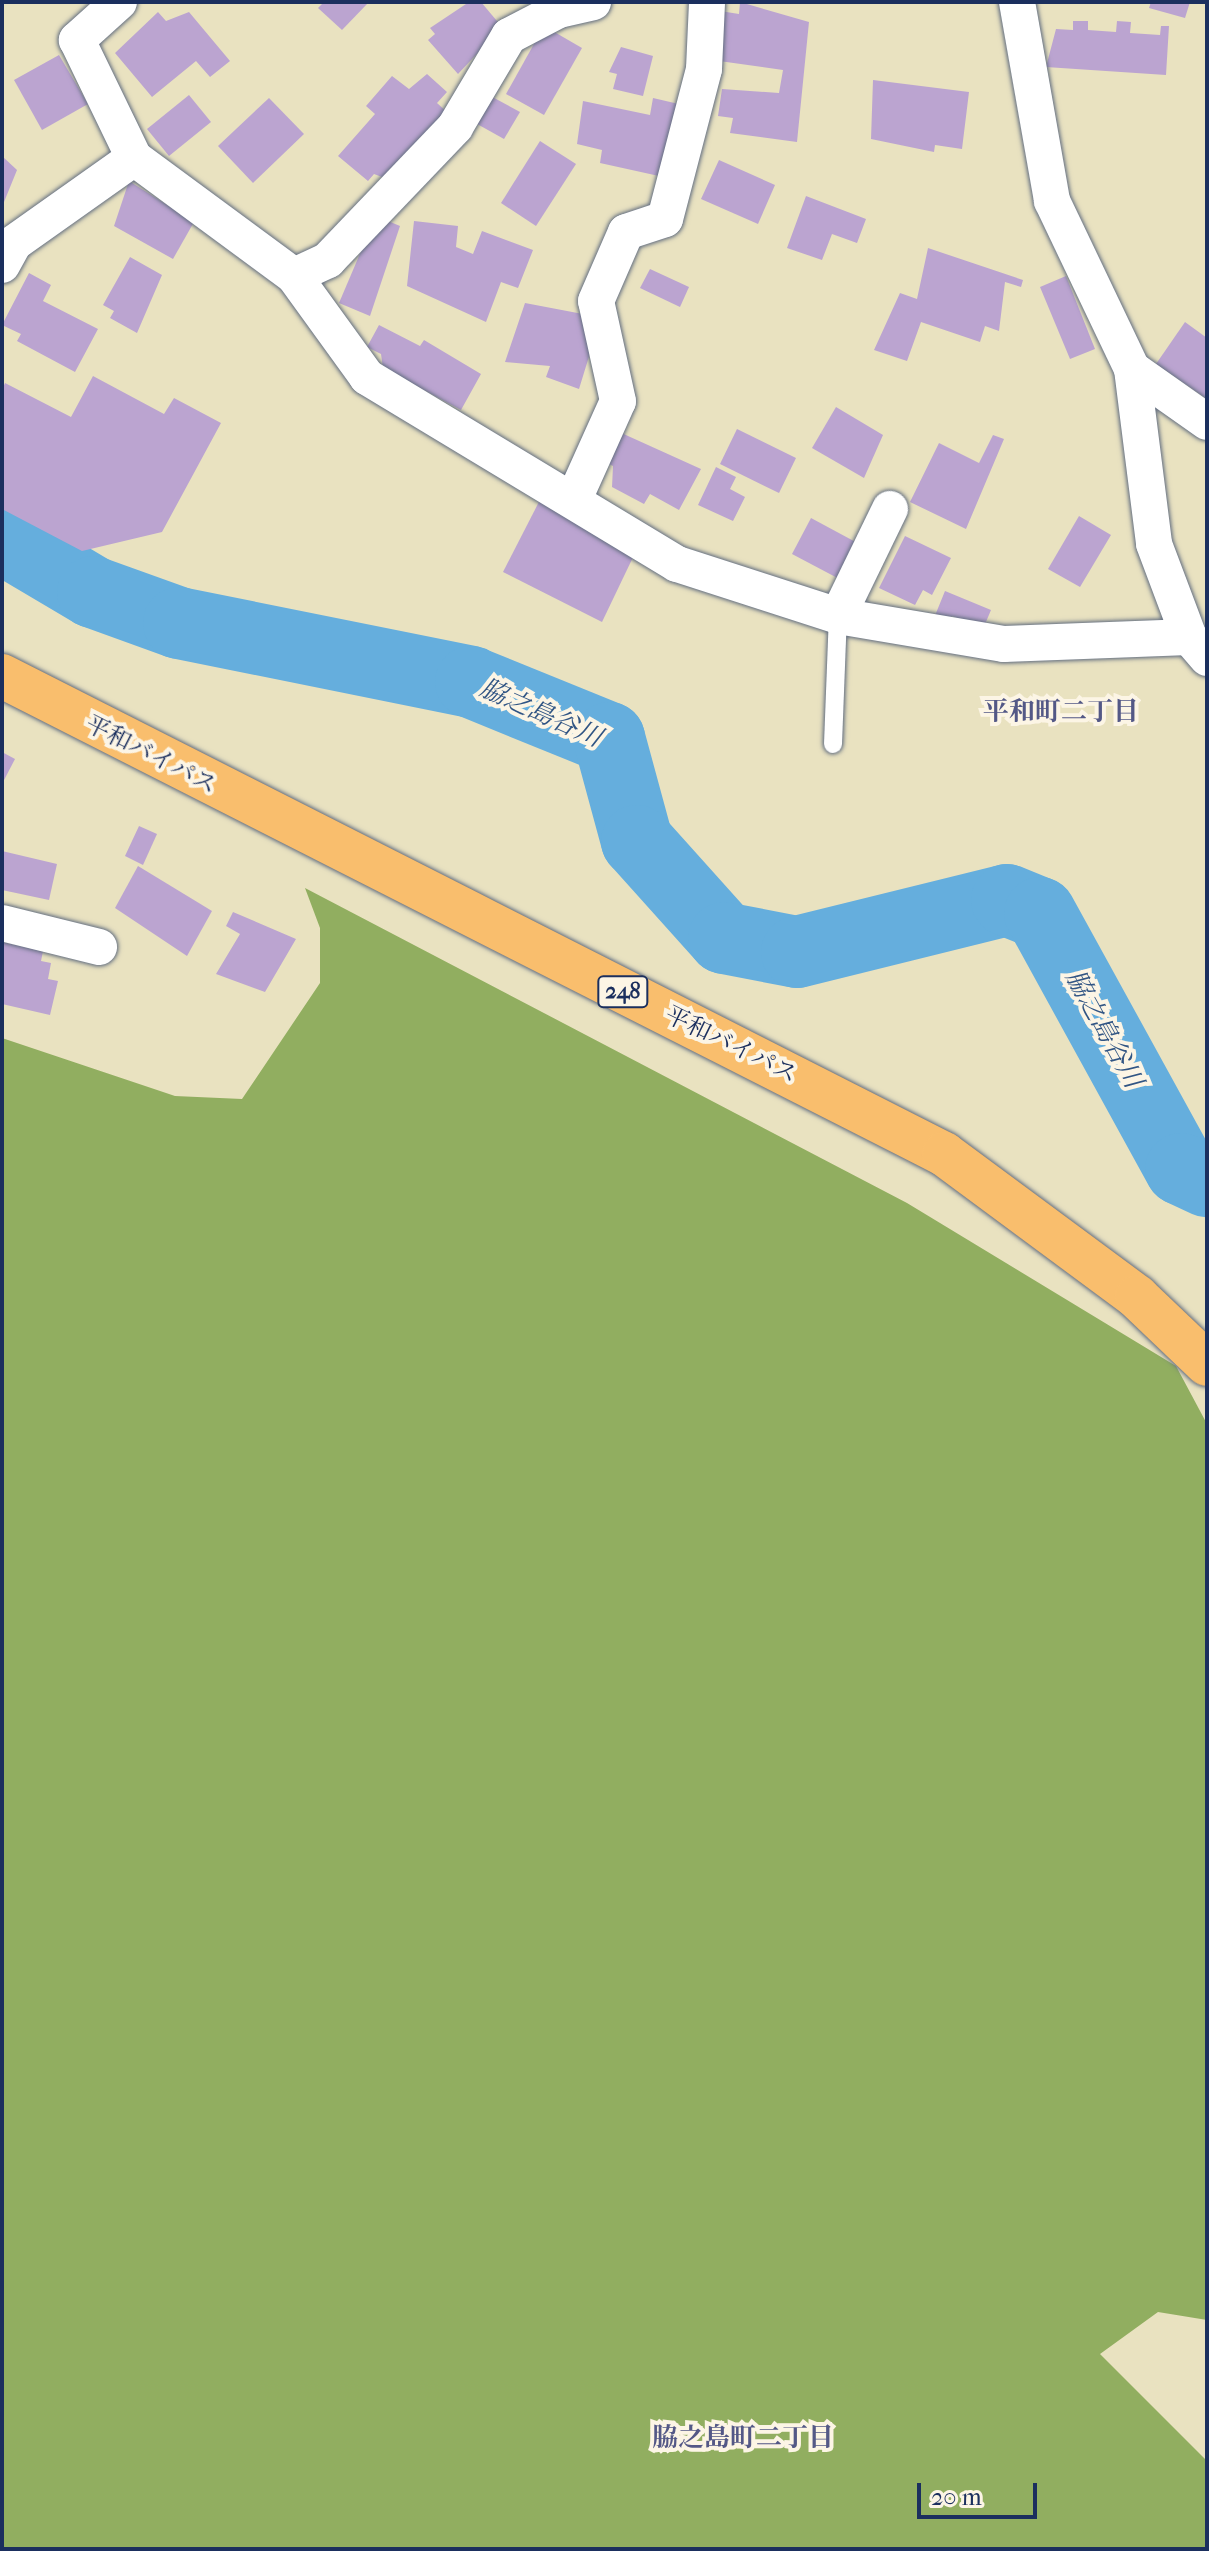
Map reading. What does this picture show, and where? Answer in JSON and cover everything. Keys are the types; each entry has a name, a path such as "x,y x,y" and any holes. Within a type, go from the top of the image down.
{"highway":[{"name":"平和バイパス","path":"2,676 944,1154 1137,1297 1207,1364"}],"street":[{"path":"119,2 77,40 134,158 294,276 367,377 574,499 677,564 838,616 1004,644 1198,648 1154,544 1132,369 1052,201 1017,2"},
{"path":"294,276 328,260 455,127 509,36 559,10 593,2"},
{"path":"574,499 618,401 596,301 626,232 665,219 701,85 707,2"},
{"path":"2,265 14,243 134,158"},
{"path":"1132,369 1207,422"},
{"path":"838,616 890,509"},
{"path":"2,923 99,947"}],"lane":[{"path":"833,744 838,616"}],"green space":[{"path":"305,888 907,1203 1176,1366 1207,1424 1207,2320 1158,2312 1100,2354 1207,2461 1207,2549 2,2549 2,1038 175,1096 242,1099 320,983 320,928"}],"building":[{"path":"324,2 369,2 342,30 318,8"},
{"path":"469,2 481,2 502,27 458,74 428,40 435,34 430,28"},
{"path":"740,2 809,22 797,142 730,133 733,118 718,116 722,89 779,93 783,70 712,60 720,11 739,14"},
{"path":"1151,2 1190,2 1185,18 1149,8"},
{"path":"158,12 166,21 189,12 230,61 210,77 196,61 152,97 115,53"},
{"path":"1073,21 1088,21 1088,30 1116,32 1117,21 1131,22 1130,33 1160,35 1161,26 1169,26 1166,75 1046,67 1056,29 1073,30"},
{"path":"544,26 582,48 544,115 506,94"},
{"path":"621,47 653,56 643,96 613,89 617,74 609,72"},
{"path":"59,55 88,104 42,130 14,80"},
{"path":"427,74 447,92 437,103 448,113 390,180 374,174 368,181 338,156 375,114 366,106 392,76 409,89"},
{"path":"873,80 969,92 962,149 935,145 934,152 871,139"},
{"path":"485,93 520,112 504,139 470,120"},
{"path":"189,95 211,122 169,156 147,129"},
{"path":"269,98 304,134 253,183 218,146"},
{"path":"653,98 683,105 668,178 600,163 602,150 577,144 583,101 650,115"},
{"path":"540,141 576,164 536,226 501,203"},
{"path":"2,156 17,170 2,207"},
{"path":"719,160 775,185 758,224 701,199"},
{"path":"129,181 194,222 173,259 114,226"},
{"path":"806,196 866,219 857,243 832,234 822,260 787,248"},
{"path":"376,216 400,226 370,316 339,303"},
{"path":"414,221 458,226 456,247 473,254 482,231 533,250 518,288 501,282 486,322 407,286"},
{"path":"928,248 1023,280 1021,287 1005,282 999,331 985,326 980,342 921,322 907,361 874,350 900,293 917,299"},
{"path":"130,257 162,275 137,333 110,318 114,311 103,305"},
{"path":"650,269 689,287 680,307 640,288"},
{"path":"29,273 51,285 43,301 98,329 75,372 17,341 21,334 2,325"},
{"path":"1066,276 1095,349 1070,359 1040,287"},
{"path":"525,303 588,315 595,337 579,389 546,377 550,366 505,362"},
{"path":"1185,322 1207,338 1207,399 1156,364"},
{"path":"379,325 420,346 424,340 481,374 461,410 383,368 381,354 367,347"},
{"path":"93,376 164,414 174,398 221,423 162,532 82,551 2,509 2,390 5,383 71,417"},
{"path":"836,407 883,435 864,478 812,448"},
{"path":"737,429 796,458 779,493 720,464"},
{"path":"617,431 701,469 679,510 650,494 644,504 612,487 613,466 601,460"},
{"path":"993,435 1004,439 966,529 910,502 939,443 979,463"},
{"path":"716,467 736,477 730,489 745,497 733,521 698,505"},
{"path":"543,494 636,551 602,622 503,572"},
{"path":"1079,516 1111,535 1080,587 1048,569"},
{"path":"811,518 863,546 845,582 792,554"},
{"path":"905,536 951,558 932,595 923,590 915,605 879,588"},
{"path":"945,591 991,610 983,629 952,616 948,625 934,618"},
{"path":"2,752 15,759 2,784"},
{"path":"139,826 157,834 143,865 125,856"},
{"path":"2,851 57,864 49,900 2,890"},
{"path":"138,866 212,911 187,956 115,908"},
{"path":"233,912 296,939 265,992 216,974 240,934 226,926"},
{"path":"2,942 43,951 41,961 51,963 48,979 58,981 50,1015 2,1004"}],"waterway":[{"name":"脇之島谷川","path":"2,538 93,592 179,623 471,682 609,738 637,841 724,938 797,952 1007,900 1040,913 1181,1169 1207,1181"}],"district":[{"name":"平和町二丁目","path":"1061,712"},
{"name":"脇之島町二丁目","path":"743,2438"}]}
